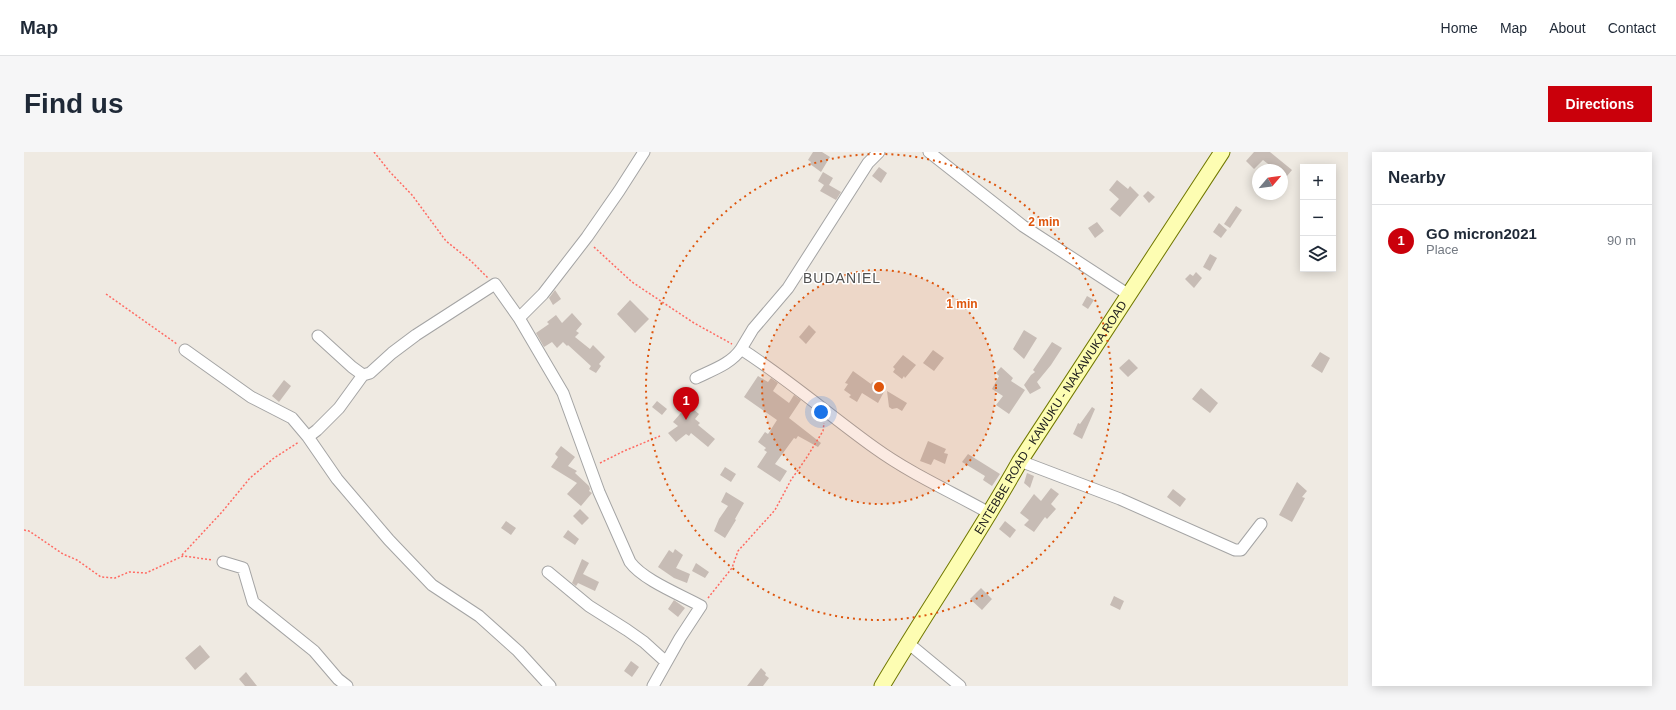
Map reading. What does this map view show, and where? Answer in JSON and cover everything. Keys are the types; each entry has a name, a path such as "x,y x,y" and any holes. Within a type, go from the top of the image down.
{"main road":[{"name":"ENTEBBE ROAD - KAWUKU - NAKAWUKA ROAD","path":"882,686 991,514 1020,461 1222,152"}],"street":[{"path":"520,318 543,294 587,237 644,152"},
{"path":"696,378 736,356 753,329 788,288 868,163 880,152"},
{"path":"929,152 1023,226 1129,295"},
{"path":"308,437 339,408 363,375 370,373 392,353 416,335 495,284 520,318 562,393 592,468 599,492 630,562 635,569 643,575 702,606 666,662 653,686"},
{"path":"318,336 363,375"},
{"path":"740,349 771,368 895,462 991,514"},
{"path":"185,350 252,397 292,418 308,437 337,479 389,540 432,584 478,616 518,651 550,686"},
{"path":"1020,461 1120,499 1238,551 1241,550 1261,524"},
{"path":"223,562 243,568 252,602 314,651 338,679 347,686"},
{"path":"548,572 588,606 627,630 666,662"},
{"path":"908,643 960,686"}],"path":[{"path":"374,152 429,216 446,242 471,261 495,284"},
{"path":"587,237 593,246 600,251 611,264 632,282 694,323 740,349"},
{"path":"106,294 185,350"},
{"path":"702,606 732,568 738,551 775,510 791,480 807,458 822,431 826,410"},
{"path":"592,468 624,451 660,436"},
{"path":"223,562 182,555 222,512 250,478 274,458 308,437"},
{"path":"24,530 29,531 63,554 77,560 102,577 115,578 129,572 146,573 183,556 223,562"}],"building":[{"path":"813,152 822,152 830,157 821,172 810,164 811,162 808,160"},
{"path":"1254,152 1270,152 1285,164 1268,164 1263,160 1259,164 1252,164 1252,167 1246,161"},
{"path":"879,167 887,173 881,183 872,176"},
{"path":"1288,167 1292,170 1288,175"},
{"path":"823,172 833,178 829,185 841,192 836,200 820,191 824,185 818,181"},
{"path":"1117,180 1128,189 1130,186 1139,195 1120,217 1110,209 1119,199 1109,190"},
{"path":"1148,191 1155,197 1149,203 1143,196"},
{"path":"1236,206 1242,210 1230,228 1224,224"},
{"path":"1097,222 1104,231 1095,238 1088,228"},
{"path":"1219,223 1227,230 1221,238 1213,232"},
{"path":"1210,254 1217,258 1210,271 1203,267"},
{"path":"1196,272 1202,278 1194,288 1185,279 1190,274 1193,276"},
{"path":"555,290 561,299 553,305 549,298"},
{"path":"1087,296 1094,300 1088,309 1082,305"},
{"path":"630,300 649,319 635,333 617,314"},
{"path":"572,313 582,324 576,331 579,333 575,337 590,349 593,345 605,357 599,364 601,366 596,373 589,369 591,366 568,345 567,346 563,342 557,348 552,342 544,347 536,333 549,324 547,322 556,315 562,323"},
{"path":"809,325 816,332 806,344 799,337"},
{"path":"1024,330 1037,338 1024,359 1013,349"},
{"path":"1052,342 1062,348 1051,365 1037,382 1041,388 1030,394 1024,385 1035,372 1033,370"},
{"path":"933,350 944,358 934,371 923,363"},
{"path":"1320,352 1330,358 1322,373 1311,366"},
{"path":"903,355 916,365 905,378 904,376 902,379 893,372 895,369 893,367"},
{"path":"1129,359 1138,368 1128,377 1119,368"},
{"path":"1001,367 1013,378 1011,381 1025,390 1009,414 996,405 1003,396 992,389 999,376 996,373"},
{"path":"853,371 871,384 872,382 885,390 878,403 862,393 857,402 849,397 851,395 844,390 848,384 845,383"},
{"path":"758,376 768,382 771,378 778,383 773,391 789,403 794,395 801,400 789,418 821,443 818,447 798,436 796,439 794,438 775,464 787,471 780,482 757,467 767,452 764,450 766,448 758,442 765,432 768,434 777,420 744,397"},
{"path":"284,380 291,386 279,402 272,396"},
{"path":"1201,388 1218,403 1210,413 1192,399"},
{"path":"887,391 907,403 902,411 897,408 892,409 889,407"},
{"path":"657,401 667,409 662,415 652,407"},
{"path":"686,407 691,412 693,409 699,414 695,419 700,423 698,425 715,439 708,447 691,433 689,436 686,434 676,442 668,433 678,426 673,422"},
{"path":"1092,407 1095,409 1082,439 1073,434 1078,423 1080,424"},
{"path":"928,441 946,449 944,453 948,454 945,464 934,459 931,465 920,461"},
{"path":"561,446 575,457 568,466 577,471 575,473 589,486 589,491 592,493 581,506 567,494 577,483 551,467 558,457 555,454"},
{"path":"968,454 1000,474 992,486 983,480 985,476 962,462"},
{"path":"725,467 736,474 731,482 720,475"},
{"path":"1027,473 1034,476 1030,488 1024,483"},
{"path":"1297,482 1307,491 1302,497 1305,498 1292,522 1279,515"},
{"path":"1051,488 1059,494 1051,504 1056,509 1047,519 1045,517 1034,532 1024,525 1029,520 1020,513 1034,494 1041,501"},
{"path":"1173,489 1186,499 1180,507 1167,497"},
{"path":"726,492 744,503 725,538 714,531 719,519 728,506 721,502"},
{"path":"580,509 589,518 582,525 573,516"},
{"path":"506,521 516,528 511,535 501,528"},
{"path":"1005,521 1016,530 1010,538 999,529"},
{"path":"568,530 579,539 575,545 563,537"},
{"path":"675,549 683,555 676,568 690,574 687,583 674,578 658,567 669,550 673,553"},
{"path":"582,559 589,563 583,574 599,582 595,591 578,583 576,586 572,583"},
{"path":"696,563 709,572 705,578 692,571"},
{"path":"981,588 992,599 982,610 970,599"},
{"path":"1114,596 1124,601 1120,610 1110,605"},
{"path":"674,600 685,608 678,617 668,609"},
{"path":"200,645 210,657 195,670 185,658"},
{"path":"631,661 639,667 632,677 624,671"},
{"path":"761,668 766,673 765,675 769,678 763,686 747,686"},
{"path":"246,672 257,686 245,686 239,679"}],"place":[{"name":"GO micron2021","path":"686,420"}],"district":[{"name":"BUDANIEL","path":"842,278"}]}
